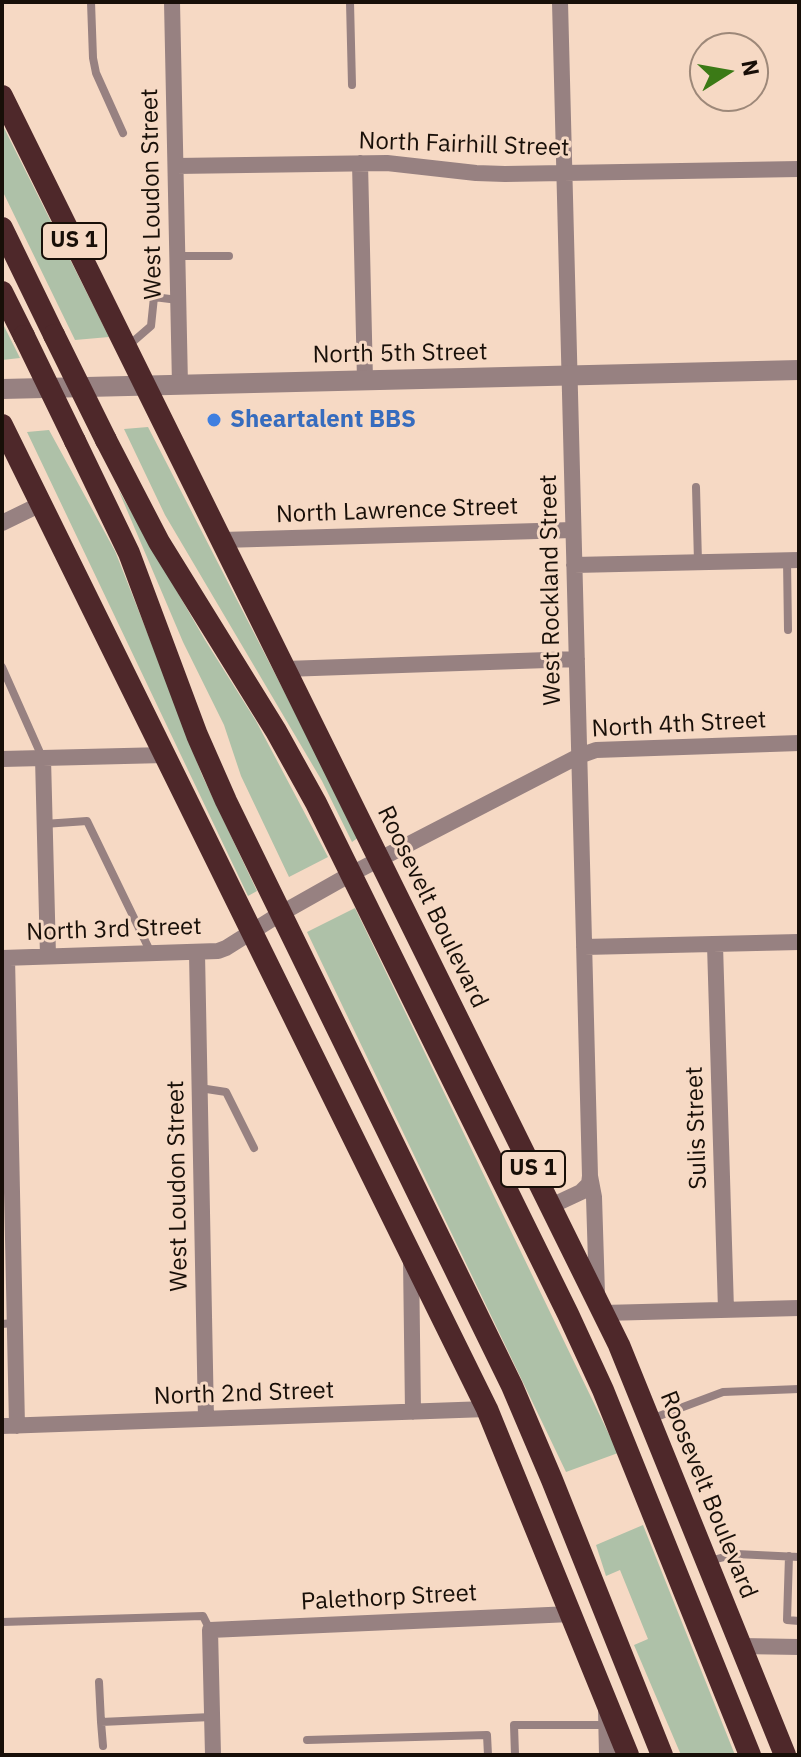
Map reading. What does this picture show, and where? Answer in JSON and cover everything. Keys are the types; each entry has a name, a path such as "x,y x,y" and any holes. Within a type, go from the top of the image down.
{"highway":[{"name":"Roosevelt Boulevard","path":"2,96 600,1306 676,1482 785,1755"},
{"name":"US 1","path":"2,228 159,542 297,767 586,1351 750,1755"},
{"path":"2,292 129,553 216,780 512,1386 662,1755"},
{"path":"2,425 487,1409 628,1755"},
{"path":"493,1089 520,1217"},
{"path":"411,1253 483,1326"}],"street":[{"name":"West Loudon Street","path":"172,2 180,385"},
{"name":"West Rockland Street","path":"560,2 590,1176 600,1306"},
{"path":"360,163 365,380"},
{"name":"North Fairhill Street","path":"176,166 387,163 476,173 564,174 799,169"},
{"name":"North 5th Street","path":"2,389 799,370"},
{"path":"2,523 41,504"},
{"name":"North Lawrence Street","path":"222,540 573,530"},
{"path":"574,565 793,560"},
{"path":"285,669 577,659"},
{"name":"North 4th Street","path":"351,874 579,756 603,748 799,743"},
{"path":"2,759 165,755"},
{"path":"43,758 48,956"},
{"name":"North 3rd Street","path":"4,958 209,953 226,948 351,874"},
{"path":"584,947 799,942"},
{"name":"Sulis Street","path":"715,945 726,1310"},
{"name":"West Loudon Street","path":"197,953 206,1419"},
{"path":"4,958 9,1426"},
{"path":"551,1206 581,1192 589,1184 590,1176"},
{"path":"411,1253 413,1412"},
{"path":"600,1306 726,1310 799,1308"},
{"name":"North 2nd Street","path":"9,1426 487,1409"},
{"name":"Palethorp Street","path":"210,1630 571,1614"},
{"path":"210,1630 213,1755"},
{"path":"741,1646 799,1647"},
{"path":"606,1701 607,1755"}],"lane":[{"path":"91,2 96,73 123,133"},
{"path":"350,2 352,85"},
{"path":"177,256 229,256"},
{"path":"127,347 151,326 155,265"},
{"path":"154,297 179,300"},
{"path":"696,487 698,562"},
{"path":"788,630 793,560"},
{"path":"2,667 43,758"},
{"path":"44,824 87,821 152,954"},
{"path":"200,1088 226,1092 254,1148"},
{"path":"650,1419 723,1392 799,1389"},
{"path":"707,1561 736,1554 799,1557"},
{"path":"789,1556 787,1620 799,1621"},
{"path":"2,1622 203,1616 210,1630"},
{"path":"99,1682 103,1746"},
{"path":"101,1722 212,1717"},
{"path":"515,1755 514,1725 606,1725"},
{"path":"307,1740 487,1735 488,1755"}],"green space":[{"path":"2,124 109,337 75,340 2,190"},
{"path":"2,322 20,358 2,360"},
{"path":"148,427 359,837 352,842 322,781 165,515 124,429"},
{"path":"49,430 115,551 202,775 257,891 248,896 27,432"},
{"path":"118,489 205,640 256,721 328,857 289,877 241,776 224,725 183,642"},
{"path":"355,908 618,1453 566,1472 307,932"},
{"path":"643,1525 735,1755 681,1755 634,1645 648,1639 620,1570 606,1576 596,1545"}],"place":[{"name":"Sheartalent BBS","path":"214,420"}]}
